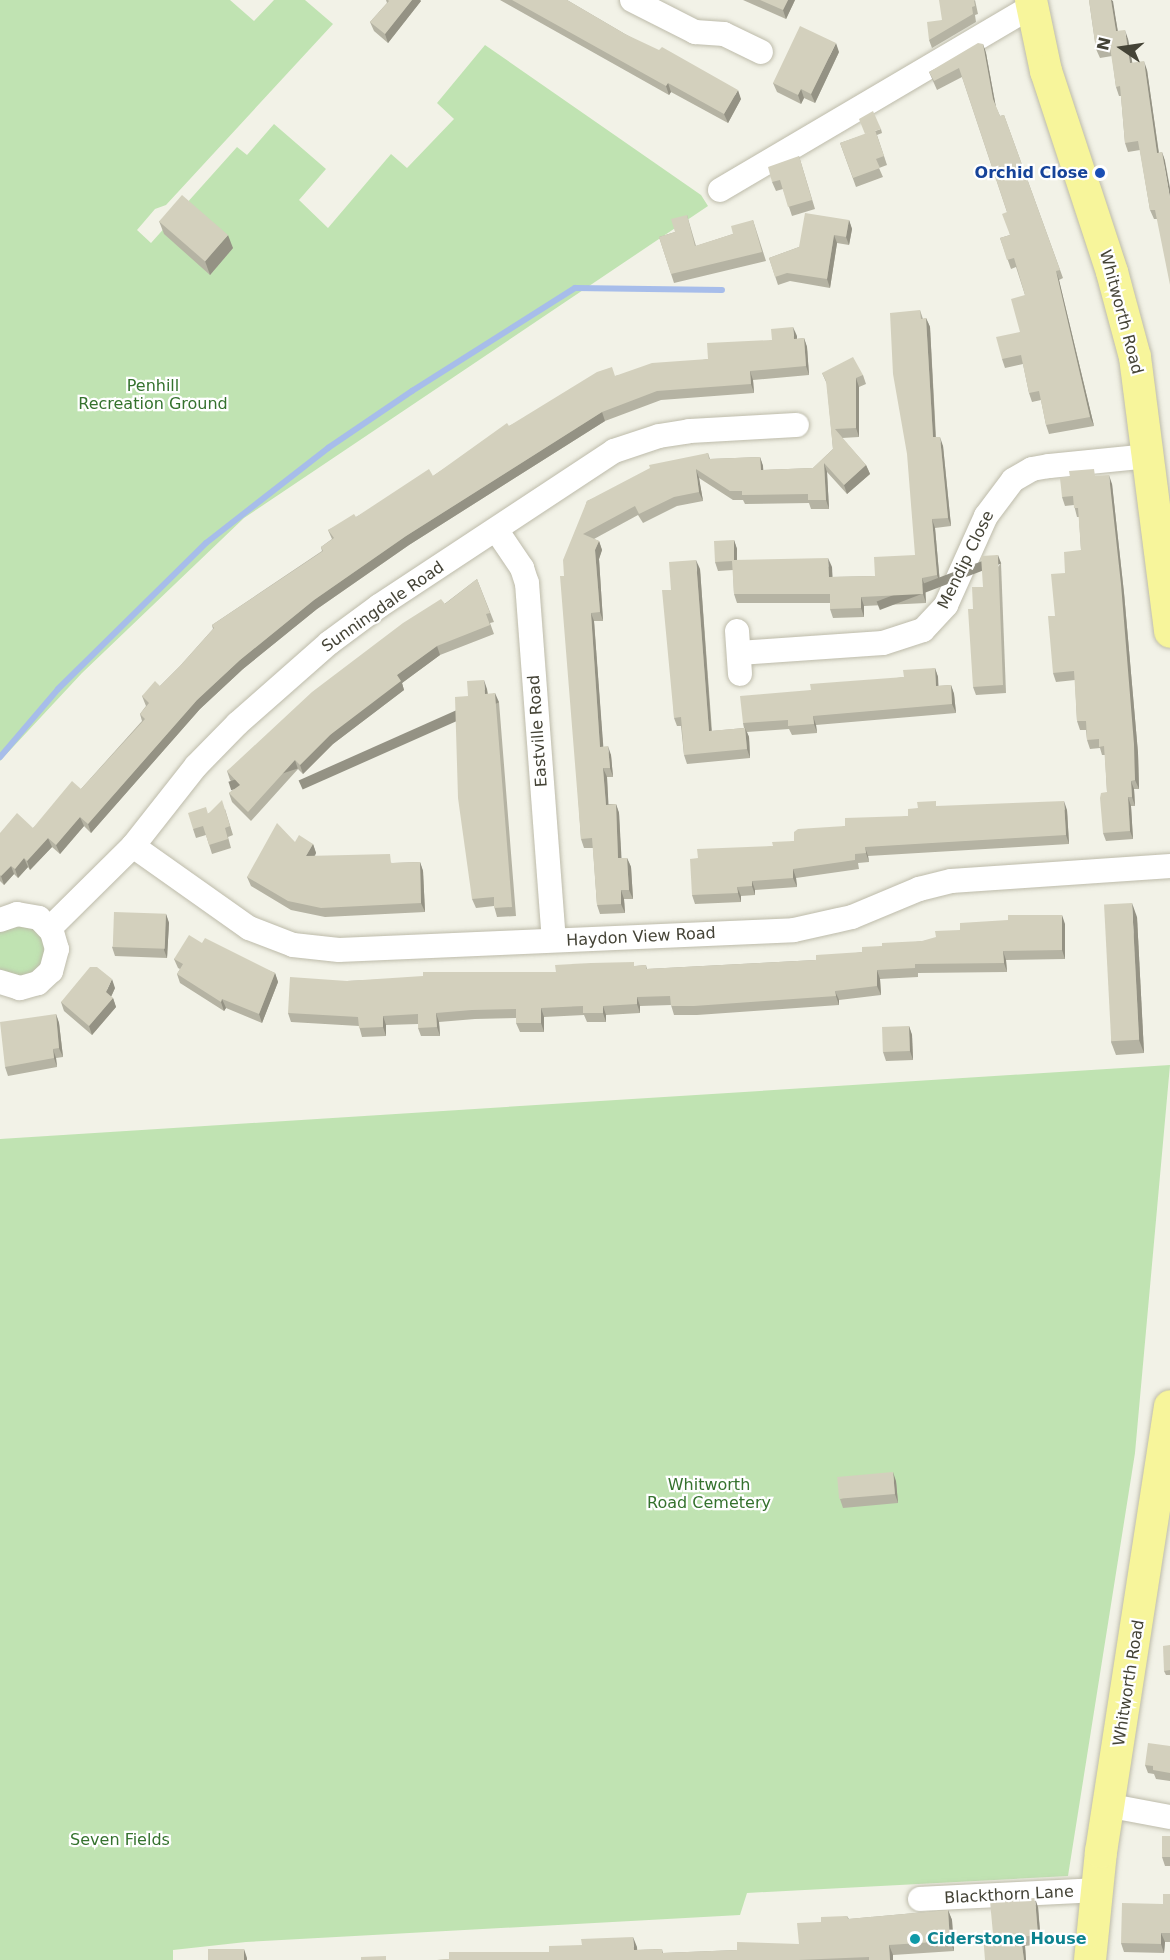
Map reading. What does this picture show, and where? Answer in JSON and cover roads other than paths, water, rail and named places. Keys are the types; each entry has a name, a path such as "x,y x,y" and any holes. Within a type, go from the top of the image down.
{"main road":[{"name":"Whitworth Road","path":"1031,3 1046,71 1126,319 1150,456 1170,632"},
{"name":"Whitworth Road","path":"1090,1960 1097,1890 1169,1422"}],"street":[{"path":"632,0 694,33 724,34 761,52"},
{"path":"720,190 1031,3"},
{"name":"Sunningdale Road","path":"50,928 133,846 196,766 281,684 379,606 497,531 579,472 634,443 689,431 797,425"},
{"name":"Mendip Close","path":"738,652 883,643 923,630 946,605 986,516 1013,480 1032,469 1049,466 1150,456"},
{"name":"Eastville Road","path":"497,531 522,568 526,583 555,940"},
{"name":"Haydon View Road","path":"133,846 224,913 257,932 293,945 339,950 794,930 852,917 919,889 951,881 1170,866"},
{"path":"0,920 25,914 50,928 57,953 47,977 23,988 0,982"},
{"path":"1111,1806 1170,1816"},
{"name":"Blackthorn Lane","path":"920,1899 1097,1890"}],"waterway":[{"path":"0,757 58,689 206,543 328,448 412,391 575,288 722,290"}],"place":[{"name":"Orchid Close","path":"1100,173"},
{"name":"Ciderstone House","path":"915,1939"}],"park label":[{"name":"Penhill Recreation Ground","path":"153,395"},
{"name":"Whitworth Road Cemetery","path":"709,1494"},
{"name":"Seven Fields","path":"120,1840"}]}
